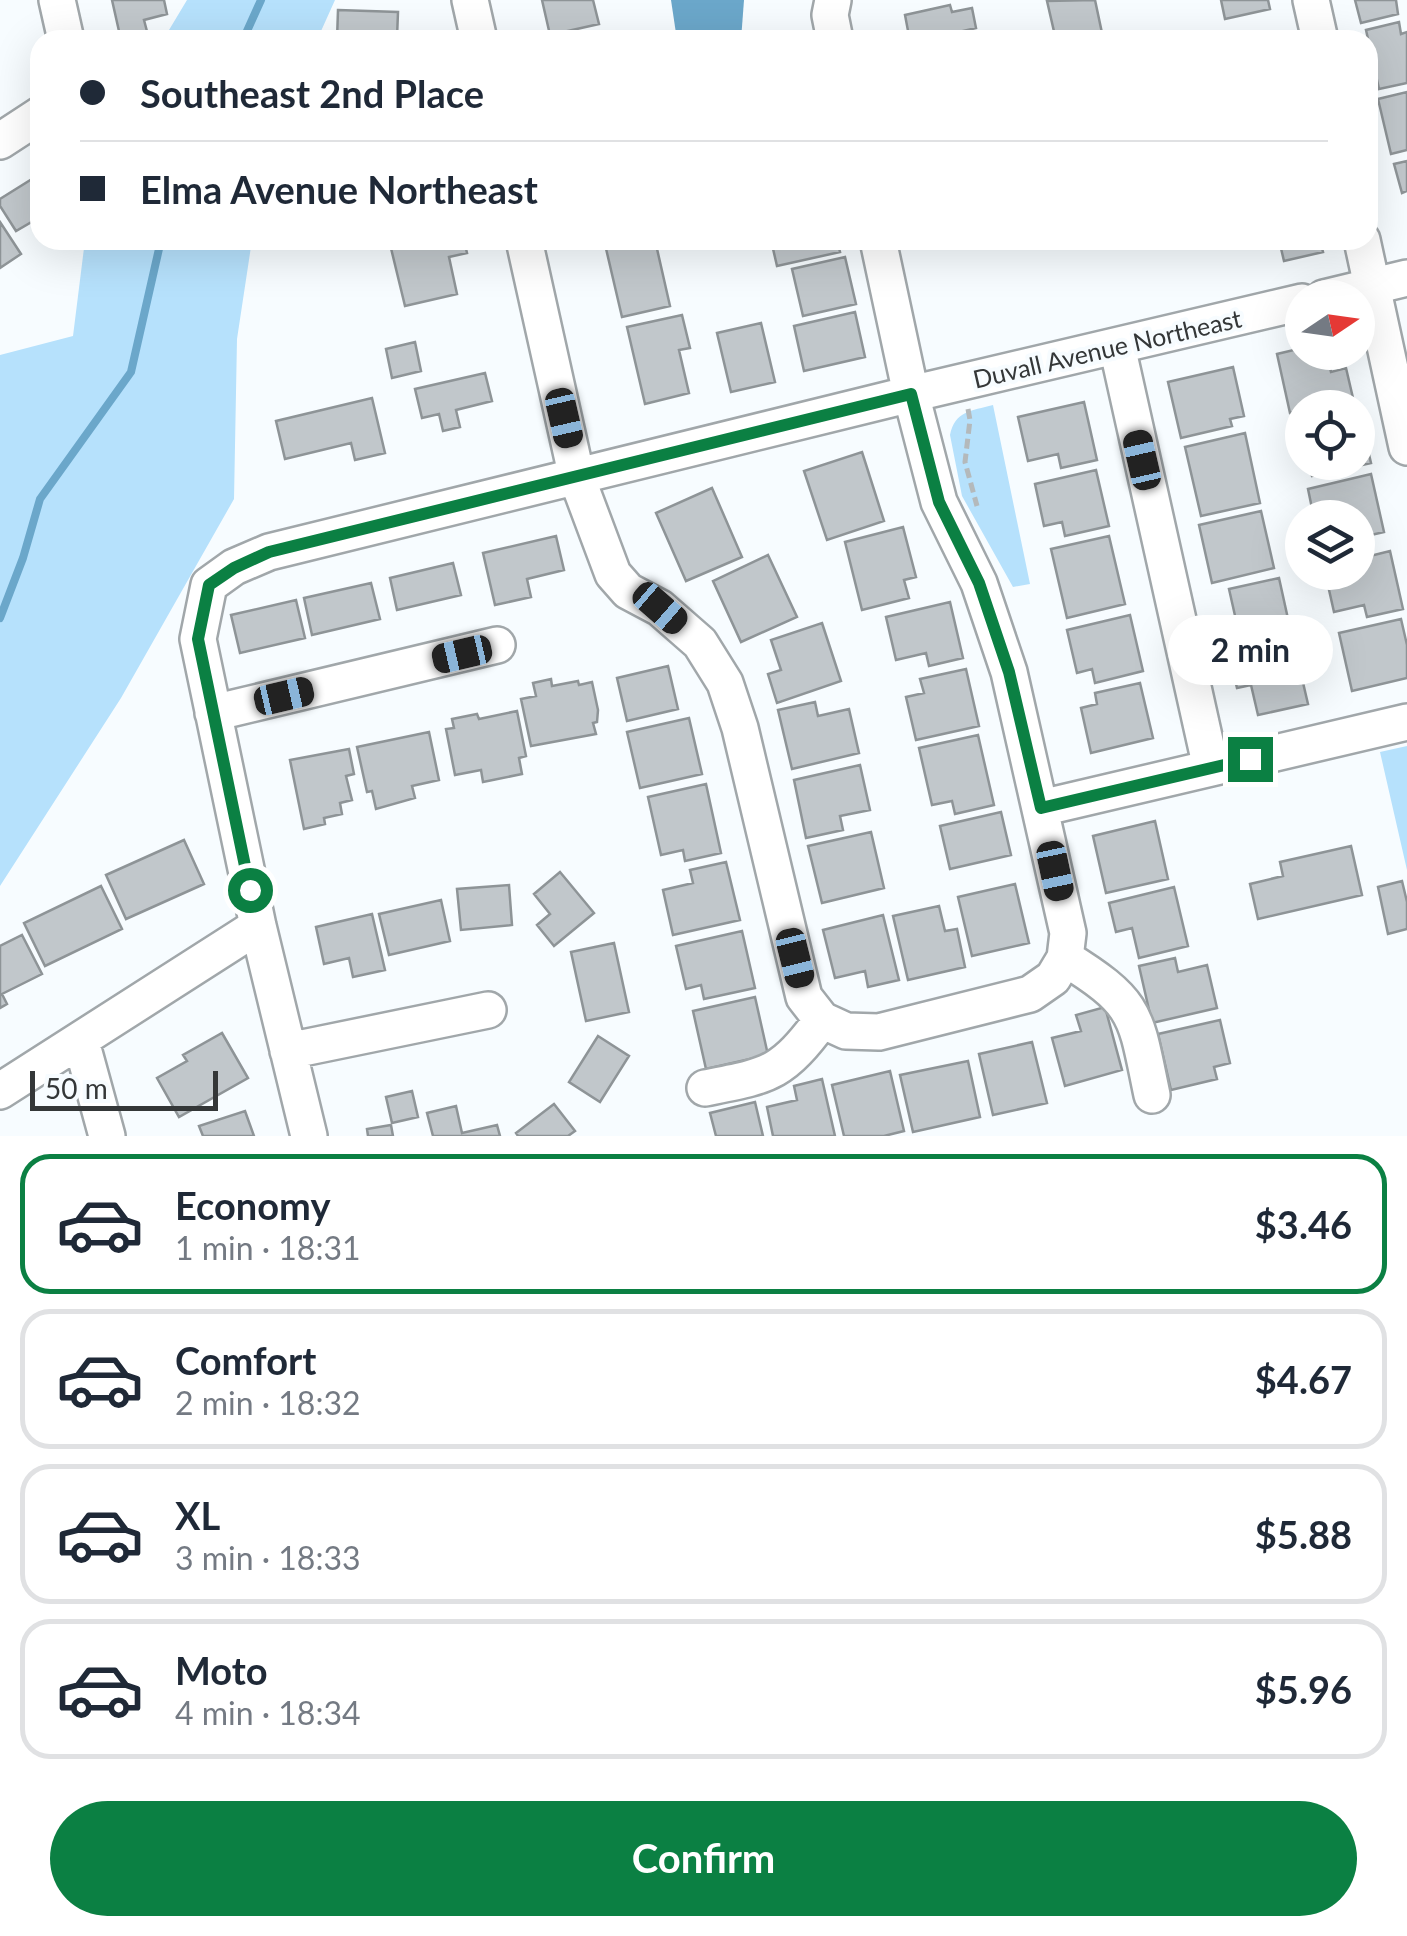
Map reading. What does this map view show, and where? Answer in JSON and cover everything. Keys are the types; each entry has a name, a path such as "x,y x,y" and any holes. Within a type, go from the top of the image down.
{"street":[{"path":"57,0 64,30"},
{"path":"470,0 477,30"},
{"path":"833,0 833,30"},
{"path":"1312,0 1318,30"},
{"path":"0,141 30,122"},
{"path":"526,250 577,478 612,574 628,591 660,608 700,643 724,684 740,728 804,996 822,1020 846,1031 879,1032 1030,994 1053,978 1065,958 1068,934 1009,672 979,583 939,502 880,250"},
{"path":"1364,250 1371,280"},
{"path":"1375,285 1407,278"},
{"path":"1375,300 1407,447"},
{"name":"Duvall Avenue Northeast","path":"213,713 198,639 209,585 269,552 1285,306"},
{"path":"1117,346 1211,768"},
{"path":"309,1136 258,926 213,713 498,645"},
{"path":"1041,808 1407,722"},
{"path":"0,1091 258,926"},
{"path":"1065,958 1102,982 1126,1004 1136,1020 1152,1096"},
{"path":"288,1051 488,1010"},
{"path":"705,1088 764,1076 782,1067 822,1020"},
{"path":"80,1040 107,1136"}],"path":[{"path":"962,382 970,420 965,462 982,515"}],"shaded area":[{"path":"187,0 335,0 322,30 169,30"},
{"path":"671,0 744,0 742,30 676,30"},
{"path":"84,250 250,250 237,339 234,499 121,698 0,886 0,355 73,336"},
{"path":"993,405 1030,584 1013,587 962,496 950,435 960,417"},
{"path":"1407,746 1407,870 1380,752"}],"building":[{"path":"112,0 164,0 167,14 144,20 147,30 119,30"},
{"path":"542,0 593,0 599,24 549,30"},
{"path":"1095,0 1101,30 1054,30 1047,1"},
{"path":"1221,0 1268,0 1270,9 1225,19"},
{"path":"1355,0 1396,0 1398,14 1361,23"},
{"path":"950,5 952,12 972,8 976,28 908,30 905,15"},
{"path":"338,10 398,12 397,30 337,30"},
{"path":"1399,22 1401,34 1407,32 1407,83 1379,89 1378,30 1366,30"},
{"path":"1407,92 1407,150 1391,154 1378,99"},
{"path":"1407,161 1407,191 1402,193 1394,164"},
{"path":"30,180 30,223 16,231 0,206 0,199"},
{"path":"0,222 21,254 0,268"},
{"path":"391,250 466,250 467,253 449,257 457,294 405,306"},
{"path":"606,250 657,250 670,306 622,317"},
{"path":"773,250 840,252 777,266"},
{"path":"1281,250 1322,250 1323,252 1284,261"},
{"path":"845,257 856,304 803,316 792,269"},
{"path":"855,312 865,357 804,371 794,326"},
{"path":"682,315 690,348 679,350 689,393 645,404 627,327"},
{"path":"761,323 775,382 731,392 717,333"},
{"path":"415,342 421,371 392,378 386,349"},
{"path":"1285,352 1285,370 1346,370 1351,390 1285,390 1277,354"},
{"path":"1233,367 1244,416 1230,419 1232,426 1181,438 1168,382"},
{"path":"485,373 492,401 456,410 460,427 443,431 439,414 422,418 415,389"},
{"path":"372,398 385,453 355,460 351,443 285,459 276,421"},
{"path":"1084,402 1097,460 1061,468 1058,454 1028,461 1018,417"},
{"path":"1245,433 1260,503 1201,516 1185,447"},
{"path":"862,452 884,521 827,540 804,471"},
{"path":"1096,470 1109,526 1065,536 1062,522 1044,526 1035,484"},
{"path":"1346,480 1372,480 1384,532 1375,534 1375,500 1310,500 1308,489"},
{"path":"712,488 742,557 686,581 656,513"},
{"path":"1261,511 1274,568 1212,583 1199,525"},
{"path":"903,527 916,577 904,580 909,598 862,610 845,542"},
{"path":"556,536 564,570 527,579 531,597 495,605 483,553"},
{"path":"1109,536 1125,604 1067,618 1051,549"},
{"path":"1390,551 1403,609 1367,617 1364,605 1334,612 1329,590 1375,590 1375,555"},
{"path":"768,555 797,617 741,642 713,581"},
{"path":"453,563 461,595 397,610 390,578"},
{"path":"1279,578 1292,637 1228,652 1222,624 1236,620 1229,589"},
{"path":"371,583 380,619 312,635 304,598"},
{"path":"296,600 305,638 240,653 231,615"},
{"path":"950,602 963,658 929,666 926,653 896,660 886,617"},
{"path":"1130,615 1143,671 1095,683 1092,669 1077,673 1067,630"},
{"path":"1401,619 1407,645 1407,678 1352,691 1339,633"},
{"path":"822,623 841,681 777,703 768,674 781,670 771,640"},
{"path":"1294,644 1308,704 1258,715 1251,685 1237,688 1230,659"},
{"path":"668,666 678,709 627,721 617,678"},
{"path":"966,669 979,726 916,740 906,697 924,693 920,679"},
{"path":"551,679 552,686 592,682 598,710 597,722 593,723 596,734 531,746 521,699 536,696 533,683"},
{"path":"1140,683 1153,738 1091,753 1081,708 1097,704 1095,693"},
{"path":"815,702 818,716 849,709 859,753 792,769 778,710"},
{"path":"517,711 526,756 519,758 522,774 483,782 481,770 455,775 446,729 454,728 452,719 477,714 479,719"},
{"path":"689,718 702,774 640,788 627,732"},
{"path":"429,732 439,780 412,786 415,798 376,809 372,791 367,792 357,747"},
{"path":"978,735 994,805 955,814 952,801 932,805 919,748"},
{"path":"349,749 354,774 346,776 352,800 340,803 342,814 324,818 325,824 304,829 290,760"},
{"path":"860,765 870,810 840,816 843,830 806,838 794,780"},
{"path":"706,784 721,853 685,861 683,850 661,855 648,797"},
{"path":"1001,812 1011,855 950,869 940,826"},
{"path":"1155,821 1168,879 1106,893 1093,836"},
{"path":"871,832 884,888 822,903 808,846"},
{"path":"184,840 204,884 126,919 106,875"},
{"path":"1351,846 1362,895 1258,919 1250,884 1283,876 1280,862"},
{"path":"726,862 740,920 673,935 663,890 693,883 690,870"},
{"path":"560,872 594,913 554,946 537,925 550,914 534,894"},
{"path":"1402,881 1407,929 1388,934 1378,887"},
{"path":"1015,884 1029,943 972,956 958,897"},
{"path":"509,885 512,925 461,930 457,889"},
{"path":"101,886 122,929 45,966 24,923"},
{"path":"1174,887 1188,946 1139,958 1132,928 1116,932 1109,903"},
{"path":"441,900 450,941 389,955 379,914"},
{"path":"939,906 945,931 957,929 965,967 908,980 893,916"},
{"path":"372,914 385,970 353,977 349,958 324,964 316,927"},
{"path":"883,915 899,980 868,987 865,971 835,978 823,930"},
{"path":"742,931 755,988 704,999 701,985 686,989 676,946"},
{"path":"22,935 42,974 2,994 7,1004 0,1008 0,946"},
{"path":"614,943 629,1012 586,1021 571,952"},
{"path":"1175,958 1178,972 1207,965 1217,1008 1152,1023 1139,966"},
{"path":"755,997 768,1055 706,1069 693,1011"},
{"path":"1105,1007 1122,1070 1065,1086 1052,1038 1081,1031 1076,1015"},
{"path":"1220,1020 1230,1063 1214,1067 1217,1079 1171,1090 1158,1034"},
{"path":"222,1033 248,1078 179,1117 157,1078 187,1061 183,1055"},
{"path":"598,1036 629,1056 600,1102 569,1082"},
{"path":"1032,1042 1047,1103 993,1115 979,1054"},
{"path":"968,1061 980,1117 913,1132 900,1075"},
{"path":"890,1071 904,1131 884,1136 844,1136 832,1085"},
{"path":"822,1079 835,1136 773,1136 767,1107 797,1100 794,1086"},
{"path":"412,1091 418,1117 392,1123 386,1097"},
{"path":"755,1102 763,1136 716,1136 710,1113"},
{"path":"554,1104 575,1131 568,1136 518,1136 516,1133"},
{"path":"456,1106 462,1133 497,1125 500,1136 433,1136 427,1113"},
{"path":"245,1111 254,1136 203,1136 199,1126"},
{"path":"391,1125 393,1136 368,1136 367,1129"}],"waterway":[{"path":"248,30 261,0"},
{"path":"0,618 40,499 131,372 159,250"}],"route":[{"path":"250,890 198,639 209,585 269,552 911,394 939,502 979,583 1009,672 1041,808 1250,759"}]}
